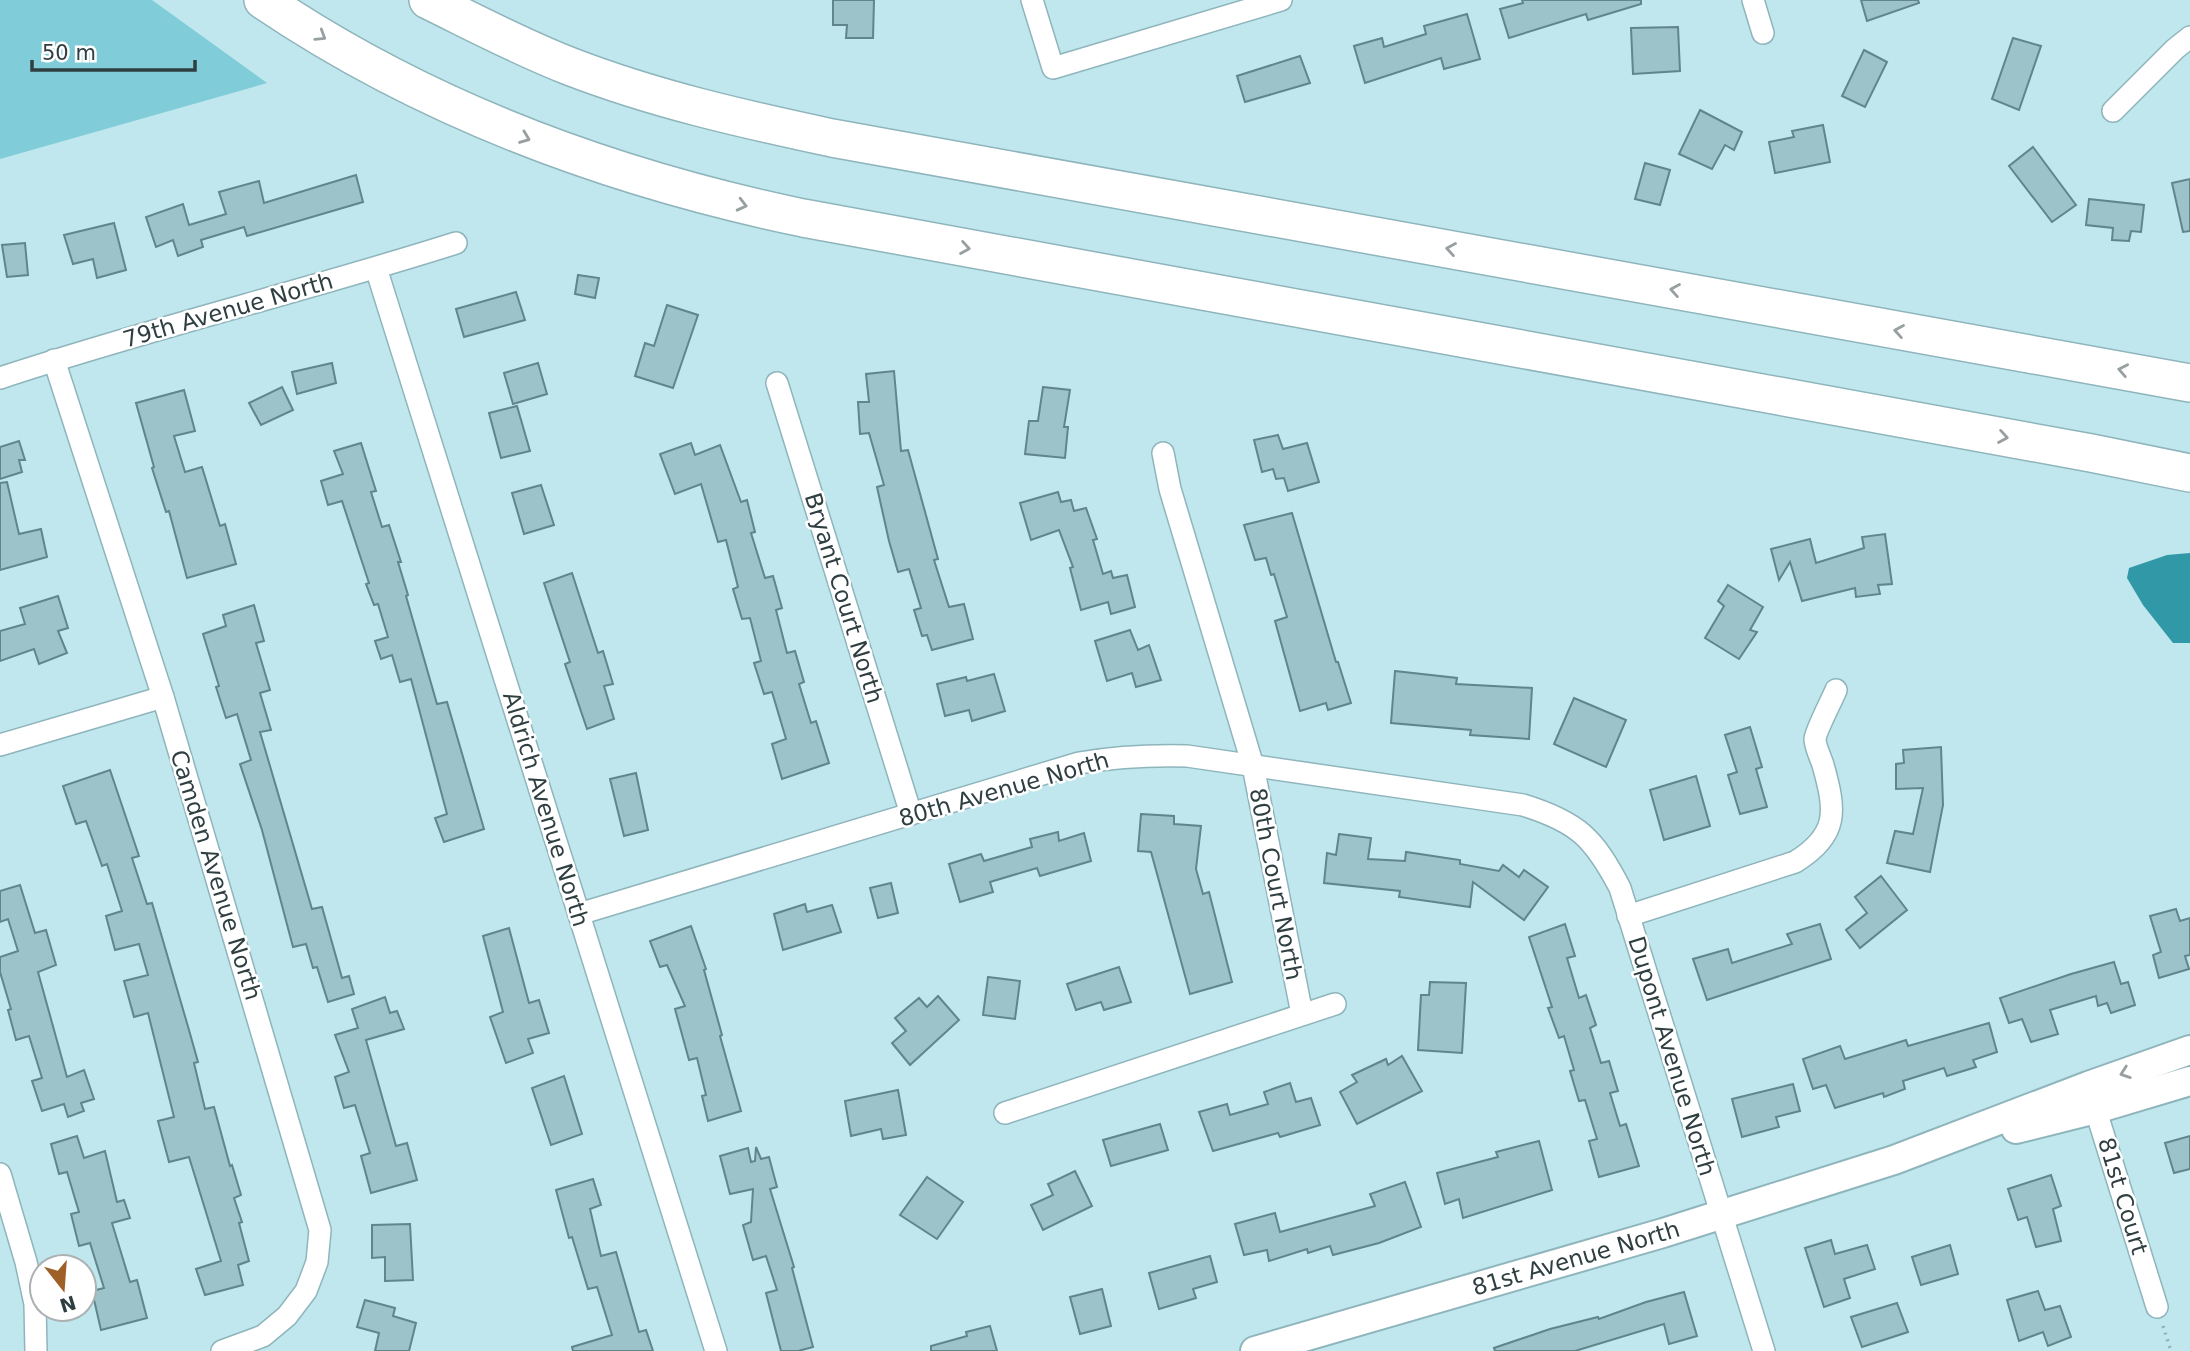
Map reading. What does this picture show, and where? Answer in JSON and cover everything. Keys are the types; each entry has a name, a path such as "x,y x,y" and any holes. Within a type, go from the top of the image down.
{"highway":[{"path":"263,0 380,71 498,128 584,160 694,193 803,218 2078,451 2190,474"},
{"path":"428,0 482,28 571,67 673,101 760,123 2190,383"}],"street":[{"path":"1032,0 1053,68 1281,0"},
{"path":"1753,0 1763,33"},
{"path":"2113,111 2190,37"},
{"name":"79th Avenue North","path":"0,378 193,318 376,268 456,243"},
{"name":"Aldrich Avenue North","path":"376,268 716,1351"},
{"name":"Camden Avenue North","path":"54,360 163,697 320,1230 317,1262 306,1291 293,1308 262,1336 222,1351"},
{"name":"Bryant Court North","path":"777,383 911,814"},
{"name":"80th Court North","path":"1163,453 1170,489 1252,766 1302,1014"},
{"path":"1628,916 1795,862 1814,850 1827,834 1832,811 1830,789 1815,739 1836,690"},
{"path":"0,745 163,697"},
{"name":"80th Avenue North","path":"579,914 1079,763 1113,757 1186,756 1523,806"},
{"name":"Dupont Avenue North","path":"1523,806 1555,815 1583,833 1604,858 1620,888 1764,1351"},
{"path":"1005,1114 1335,1004"},
{"name":"81st Avenue North","path":"1255,1351 1722,1215 2092,1097 2190,1050"},
{"name":"81st Avenue North","path":"2092,1097 2190,1081"},
{"name":"81st Court","path":"2092,1097 2157,1307"},
{"path":"0,1174 33,1293 36,1351"}],"path":[{"path":"2157,1307 2171,1351"}],"shaded area":[{"path":"0,0 152,0 267,83 0,159"},
{"path":"2190,553 2190,643 2173,643 2143,605 2127,578 2129,568 2167,555"}],"building":[{"path":"833,0 874,0 873,38 846,38 847,25 833,25"},
{"path":"1522,0 1641,0 1641,4 1588,20 1586,14 1509,38 1500,9 1523,3"},
{"path":"1861,0 1918,0 1919,3 1867,21"},
{"path":"1467,14 1480,59 1444,69 1441,58 1365,83 1354,46 1382,38 1384,47 1426,34 1424,26"},
{"path":"1678,27 1680,71 1633,74 1631,28"},
{"path":"2013,38 2041,46 2019,110 1992,99"},
{"path":"1864,50 1887,62 1865,107 1842,96"},
{"path":"1300,56 1310,83 1245,102 1237,76"},
{"path":"1700,110 1742,132 1734,150 1725,145 1712,169 1679,154"},
{"path":"1823,125 1830,162 1775,173 1769,142 1794,137 1792,131"},
{"path":"2033,147 2076,205 2052,222 2009,166"},
{"path":"1645,163 1670,170 1660,205 1635,199"},
{"path":"356,175 363,202 247,236 244,227 201,240 203,247 178,256 173,240 156,247 146,217 183,204 189,225 226,214 219,192 259,181 264,203"},
{"path":"2190,179 2190,231 2183,232 2172,183"},
{"path":"2089,199 2144,205 2141,232 2131,231 2129,241 2112,240 2113,228 2086,225"},
{"path":"114,223 126,270 97,278 93,259 73,264 64,235"},
{"path":"25,243 28,275 7,277 2,245"},
{"path":"578,275 599,278 595,298 575,294"},
{"path":"516,292 525,320 464,337 456,309"},
{"path":"667,305 698,315 673,388 635,376 645,343 654,346"},
{"path":"332,363 336,383 297,394 292,372"},
{"path":"538,363 547,394 513,404 504,373"},
{"path":"894,371 901,451 908,450 938,559 934,560 949,607 964,604 973,639 932,650 927,635 922,636 914,610 921,608 909,569 898,572 889,541 877,487 884,485 869,433 860,434 858,402 869,402 866,374"},
{"path":"282,387 293,410 261,425 249,403"},
{"path":"1043,387 1070,390 1064,427 1068,427 1065,458 1025,454 1029,421 1038,421"},
{"path":"184,390 195,431 174,436 185,472 202,467 220,526 225,524 236,564 187,578 169,511 166,512 152,468 154,467 136,403"},
{"path":"517,406 530,451 501,458 489,413"},
{"path":"1278,435 1283,449 1307,443 1319,482 1288,491 1284,478 1276,479 1273,469 1262,472 1254,440"},
{"path":"19,441 25,460 19,460 22,472 0,479 0,447"},
{"path":"361,443 376,491 371,492 382,527 389,525 401,562 398,562 408,595 406,596 437,704 447,702 484,829 444,842 435,818 447,814 411,679 400,682 392,655 381,659 375,641 388,637 378,604 374,605 366,584 369,583 342,501 328,505 321,481 343,474 334,451"},
{"path":"691,443 695,455 720,445 741,502 747,500 755,532 751,533 765,578 773,576 782,608 776,610 787,653 795,651 804,682 799,684 811,723 816,721 829,763 782,779 772,744 786,739 772,692 764,694 754,663 761,661 750,618 742,619 733,589 738,587 726,540 718,542 701,484 675,494 660,454"},
{"path":"7,482 19,534 41,529 47,557 0,570 0,483"},
{"path":"541,485 554,525 524,534 512,493"},
{"path":"1058,492 1061,502 1071,500 1074,511 1086,508 1097,539 1093,540 1103,574 1111,571 1113,578 1127,575 1135,607 1111,614 1108,602 1081,610 1070,568 1073,567 1059,530 1031,540 1020,503"},
{"path":"1292,513 1336,662 1351,703 1328,710 1326,703 1300,711 1275,621 1287,617 1274,574 1271,575 1266,558 1255,560 1244,525"},
{"path":"1885,534 1892,584 1878,585 1880,594 1856,597 1855,588 1802,601 1790,562 1779,580 1771,549 1810,539 1816,563 1864,548 1862,537"},
{"path":"572,573 598,653 603,651 613,684 604,686 614,719 587,729 565,664 570,662 544,583"},
{"path":"1728,585 1763,607 1750,630 1757,632 1739,659 1705,638 1724,606 1718,601"},
{"path":"58,596 68,628 58,631 67,653 39,664 34,649 0,661 0,631 25,624 20,608"},
{"path":"254,605 264,641 256,643 270,690 260,693 271,730 260,732 312,909 322,907 342,978 349,976 354,994 328,1002 317,967 313,968 306,944 293,947 262,830 240,764 251,760 237,714 226,718 203,634 226,626 223,615"},
{"path":"1130,630 1138,650 1149,645 1161,680 1136,687 1132,673 1107,681 1095,641"},
{"path":"1395,671 1457,678 1456,684 1532,688 1529,739 1470,735 1471,730 1391,723"},
{"path":"994,674 1005,711 972,721 969,710 945,716 937,684 966,677 967,681"},
{"path":"1574,698 1626,720 1606,767 1554,744"},
{"path":"1750,727 1762,767 1756,769 1767,807 1740,814 1728,775 1737,772 1725,735"},
{"path":"1941,747 1943,805 1930,872 1887,863 1895,831 1913,834 1923,788 1896,789 1896,764 1904,763 1903,750"},
{"path":"110,770 139,856 132,858 147,904 152,903 198,1062 194,1063 205,1109 214,1107 241,1195 234,1198 242,1222 239,1223 249,1261 238,1265 243,1285 205,1295 196,1269 221,1261 189,1157 169,1162 158,1121 174,1117 148,1013 134,1017 124,981 148,975 139,944 115,950 106,916 122,911 107,864 102,866 86,821 76,824 63,786"},
{"path":"636,773 648,830 624,836 610,779"},
{"path":"1696,776 1710,826 1664,840 1650,790"},
{"path":"1141,814 1174,816 1174,824 1201,826 1196,869 1203,894 1209,892 1232,982 1190,994 1151,852 1138,851"},
{"path":"1058,832 1059,841 1084,833 1091,861 1040,876 1037,868 990,882 993,892 960,902 949,864 981,854 984,861 1032,847 1030,839"},
{"path":"1339,834 1371,838 1368,859 1405,861 1406,852 1460,860 1460,864 1499,871 1503,865 1519,877 1524,870 1548,887 1524,920 1473,882 1470,907 1399,897 1400,891 1324,883 1327,853 1336,855"},
{"path":"1881,876 1907,910 1860,948 1846,930 1867,913 1855,897"},
{"path":"891,883 898,913 878,918 870,888"},
{"path":"20,885 35,933 46,930 56,965 38,972 67,1077 84,1070 94,1099 81,1103 84,1111 68,1117 64,1104 42,1111 32,1081 42,1078 29,1036 16,1040 8,1010 11,1009 0,972 0,957 18,951 8,919 0,922 0,891"},
{"path":"805,904 807,912 832,905 841,932 783,950 774,914"},
{"path":"2176,909 2180,921 2190,918 2190,955 2185,956 2189,969 2159,978 2153,955 2161,952 2150,916"},
{"path":"1565,924 1575,956 1567,958 1579,998 1586,995 1596,1025 1590,1028 1601,1063 1609,1061 1618,1091 1610,1093 1620,1126 1626,1124 1639,1166 1599,1177 1589,1141 1597,1139 1585,1100 1579,1101 1564,1036 1559,1038 1548,1008 1552,1007 1529,937"},
{"path":"1820,924 1831,959 1707,1000 1693,959 1728,949 1732,963 1792,944 1787,934"},
{"path":"691,926 706,969 704,970 722,1035 720,1036 741,1111 708,1121 702,1096 706,1095 697,1058 689,1060 675,1009 685,1006 667,965 660,967 650,941"},
{"path":"509,928 529,1003 539,1000 549,1033 528,1039 533,1053 506,1063 490,1017 503,1012 483,936"},
{"path":"2114,962 2121,984 2128,982 2135,1005 2111,1013 2107,1003 2098,1006 2096,996 2050,1010 2058,1034 2031,1042 2022,1019 2009,1023 2000,998"},
{"path":"1119,967 1131,1002 1104,1010 1101,1002 1076,1010 1067,984"},
{"path":"988,977 1020,981 1015,1019 983,1015"},
{"path":"1430,982 1466,983 1462,1053 1418,1050 1421,995 1429,995"},
{"path":"938,996 959,1020 910,1065 892,1043 906,1031 895,1018 919,998 927,1007"},
{"path":"385,997 390,1013 397,1011 404,1029 366,1040 396,1146 407,1143 417,1180 371,1193 361,1156 370,1153 355,1105 344,1108 335,1077 349,1072 335,1035 358,1028 352,1009"},
{"path":"1989,1023 1997,1052 1973,1060 1976,1067 1947,1076 1944,1068 1903,1081 1905,1089 1884,1097 1883,1093 1835,1108 1826,1085 1813,1089 1803,1059 1840,1046 1845,1059 1906,1040 1908,1046"},
{"path":"1402,1056 1422,1091 1357,1124 1340,1092 1357,1082 1352,1075 1386,1059 1388,1065"},
{"path":"564,1076 582,1134 551,1145 532,1088"},
{"path":"1290,1083 1296,1102 1311,1098 1320,1125 1280,1137 1278,1133 1213,1151 1199,1112 1227,1104 1230,1115 1268,1104 1264,1092"},
{"path":"1793,1084 1800,1111 1776,1117 1779,1127 1742,1137 1732,1099"},
{"path":"898,1090 906,1135 883,1139 881,1129 851,1136 845,1101"},
{"path":"1160,1124 1168,1150 1111,1166 1103,1140"},
{"path":"77,1136 84,1158 105,1151 117,1202 124,1200 130,1218 112,1223 130,1282 137,1280 147,1318 101,1330 98,1290 104,1288 98,1269 98,1253 93,1253 90,1243 79,1246 71,1214 79,1212 67,1172 59,1174 51,1144"},
{"path":"2190,1136 2190,1169 2174,1173 2165,1143"},
{"path":"1539,1141 1552,1190 1463,1218 1459,1199 1445,1204 1437,1173 1498,1157 1496,1152"},
{"path":"756,1147 761,1159 769,1157 777,1187 770,1189 794,1267 792,1268 813,1347 798,1351 781,1351 766,1293 777,1290 766,1256 753,1260 743,1225 751,1222 753,1189 730,1194 720,1156 748,1148 751,1162 755,1161"},
{"path":"1075,1171 1092,1206 1043,1230 1031,1205 1053,1195 1048,1184"},
{"path":"2051,1175 2061,1206 2053,1209 2061,1241 2036,1247 2027,1217 2018,1220 2008,1189"},
{"path":"927,1177 963,1202 937,1239 900,1215"},
{"path":"593,1179 601,1205 590,1209 601,1256 616,1252 639,1332 646,1330 653,1351 573,1351 572,1347 612,1335 597,1287 588,1289 572,1237 569,1238 556,1190"},
{"path":"1405,1182 1421,1227 1379,1243 1333,1255 1330,1246 1308,1253 1307,1249 1269,1261 1267,1250 1244,1255 1235,1224 1275,1213 1280,1232 1375,1206 1370,1194"},
{"path":"410,1224 413,1280 385,1281 385,1257 372,1258 372,1225"},
{"path":"1831,1240 1835,1254 1867,1245 1875,1269 1844,1279 1850,1298 1824,1307 1805,1248"},
{"path":"1950,1245 1958,1274 1921,1285 1912,1257"},
{"path":"1210,1256 1217,1282 1193,1289 1196,1298 1159,1309 1149,1273"},
{"path":"1102,1289 1111,1326 1080,1334 1070,1297"},
{"path":"2038,1291 2045,1310 2060,1306 2071,1337 2048,1346 2043,1332 2019,1341 2007,1300"},
{"path":"1684,1292 1697,1336 1669,1344 1664,1324 1575,1351 1495,1351 1494,1348 1550,1329 1598,1317 1599,1319"},
{"path":"365,1300 395,1308 393,1316 416,1323 409,1351 375,1351 379,1333 357,1327"},
{"path":"1897,1303 1908,1332 1862,1347 1851,1317"},
{"path":"990,1326 997,1351 931,1351 931,1346"}]}
